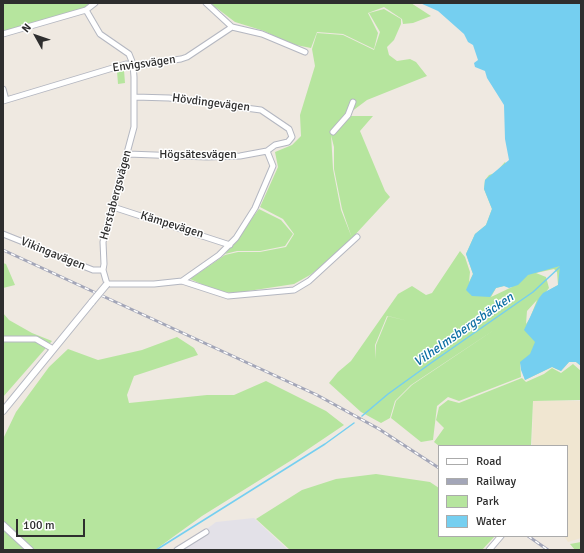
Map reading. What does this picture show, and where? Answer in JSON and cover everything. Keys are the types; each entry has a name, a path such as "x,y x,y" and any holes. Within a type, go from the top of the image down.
{"street":[{"path":"3,34 86,10 95,3"},
{"path":"206,3 232,27 262,34 305,52"},
{"name":"Herstabergsvägen","path":"86,10 96,29 127,51 133,64 135,97 134,127 128,154 102,242 104,264 103,270 106,284"},
{"name":"Envigsvägen","path":"5,101 99,71 126,64 188,57 232,27"},
{"path":"3,89 5,101"},
{"name":"Hövdingevägen","path":"135,97 169,98 261,110 289,129 292,137 288,142 275,145 267,151"},
{"path":"333,132 348,115 353,102"},
{"path":"182,281 219,255 230,244 255,208 273,166 267,151"},
{"name":"Högsätesvägen","path":"128,154 207,157 240,156 267,151"},
{"name":"Kämpevägen","path":"112,207 230,244"},
{"name":"Vikingavägen","path":"3,234 93,270 103,270"},
{"path":"3,411 106,284 154,284 182,281 228,296 294,290 309,281 357,237"},
{"path":"3,340 36,338 53,349"},
{"path":"3,525 30,550"},
{"path":"177,550 206,532"},
{"path":"489,550 500,537"}],"shaded area":[{"path":"533,401 581,401 581,538 568,542 565,537 568,537 568,445 532,445"},
{"path":"254,518 288,550 179,550 216,522"}],"green space":[{"path":"3,3 94,3 85,10 3,32"},
{"path":"210,3 411,3 431,16 413,23 403,24 402,19 384,7 368,13 378,33 374,49 343,34 317,32 311,48 291,44 264,31 235,22"},
{"path":"384,9 401,19 401,24 394,40 387,47 389,55 397,61 410,59 416,62 427,76 367,100 347,115 335,127 331,134 333,169 341,210 352,238 326,263 310,275 294,284 235,293 219,292 190,279 225,255 238,252 260,252 286,247 294,234 283,219 260,207 278,167 275,152 292,145 301,136 300,115 315,66 312,49 317,33 343,35 374,50 380,32 369,13"},
{"path":"124,70 125,83 118,84 117,71"},
{"path":"349,116 373,116 360,131 385,191 390,197 352,238 342,209 334,169 334,147 331,135"},
{"path":"505,162 555,241 581,366 576,362 569,362 561,371 552,367 525,380 520,362 521,377 459,401 448,397 437,406 433,440 421,442 391,418 396,401 412,385 494,330 411,385 395,401 390,418 381,423 361,412 329,383 338,372 351,361 398,294 412,286 426,295 432,293 460,251 465,257 470,272 469,282 473,274 466,254 475,234 486,225 492,209 484,189 485,180 489,175 495,173","holes":["554,269 557,272 558,285 546,292 549,288 546,277 536,273","504,286 512,287 491,297 496,288","537,300 530,318 526,324 527,311","388,316 376,345 376,359 375,345"]},
{"path":"259,209 281,220 293,234 285,246 260,251 237,251 225,254"},
{"path":"3,263 6,264 15,285 3,288"},
{"path":"3,313 9,320 32,333 52,341 3,397"},
{"path":"177,337 194,348 198,355 134,376 127,395 129,403 207,395 234,395 266,381 326,411 344,425 295,458 202,516 155,550 3,550 3,439 16,412 49,367 68,349 98,360 142,350"},
{"path":"573,364 581,371 581,400 533,401 531,445 438,445 434,442 444,428 436,420 439,407 448,400 459,403 522,378 526,382 544,374 552,368 561,373"},
{"path":"376,474 430,482 438,487 438,537 494,537 482,550 290,550 256,519 302,490 336,479"},
{"path":"581,542 581,550 575,550 570,544"}],"water":[{"path":"420,3 581,3 581,366 576,362 569,362 561,371 552,367 525,380 521,370 520,362 530,354 535,342 524,330 539,298 543,293 558,285 560,266 528,275 518,285 509,288 504,286 496,288 490,297 472,296 466,290 473,274 466,254 475,234 486,225 492,209 484,189 485,180 509,160 505,139 504,105 487,78 485,71 475,67 474,63 478,60 473,45 468,42 464,34 438,11"}],"waterway":[{"name":"Vilhelmsbergsbäcken","path":"362,416 388,394 533,292 561,266"},
{"name":"Vilhelmsbergsbäcken","path":"156,550 325,444 354,423"}],"railway":[{"path":"3,250 317,395 379,429 438,467"},
{"path":"529,537 548,550"}]}
